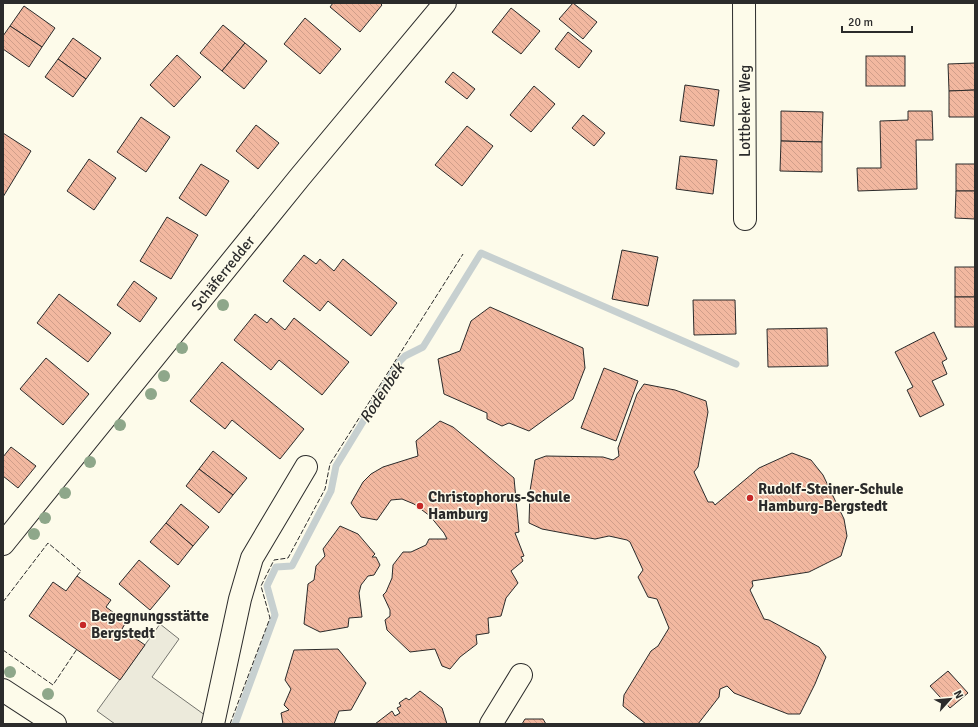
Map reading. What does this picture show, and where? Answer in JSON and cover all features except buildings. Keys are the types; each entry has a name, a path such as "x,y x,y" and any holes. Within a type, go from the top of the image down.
{"street":[{"name":"Schäferredder","path":"3,544 300,177 445,3"},
{"name":"Lottbeker Weg","path":"744,3 745,219"},
{"path":"213,724 240,599 252,558 306,467"},
{"path":"491,724 520,675"},
{"path":"3,690 55,724"}],"shaded area":[{"path":"160,624 179,639 152,677 209,718 205,724 115,724 97,711"}],"waterway":[{"name":"Rodenbek","path":"235,724 275,615 267,586 276,567 292,566 331,491 336,466 400,361 405,356 423,347 481,253 736,364"}],"fence":[{"path":"230,724 270,618 261,586 274,560 288,558 325,489 330,464 463,254"},
{"path":"3,602 48,543 81,571 77,576"},
{"path":"3,650 53,685 77,649"}],"place":[{"name":"Rudolf-Steiner-Schule Hamburg-Bergstedt","path":"750,498"},
{"name":"Christophorus-Schule Hamburg","path":"420,506"},
{"name":"Begegnungsstätte Bergstedt","path":"83,625"}]}
